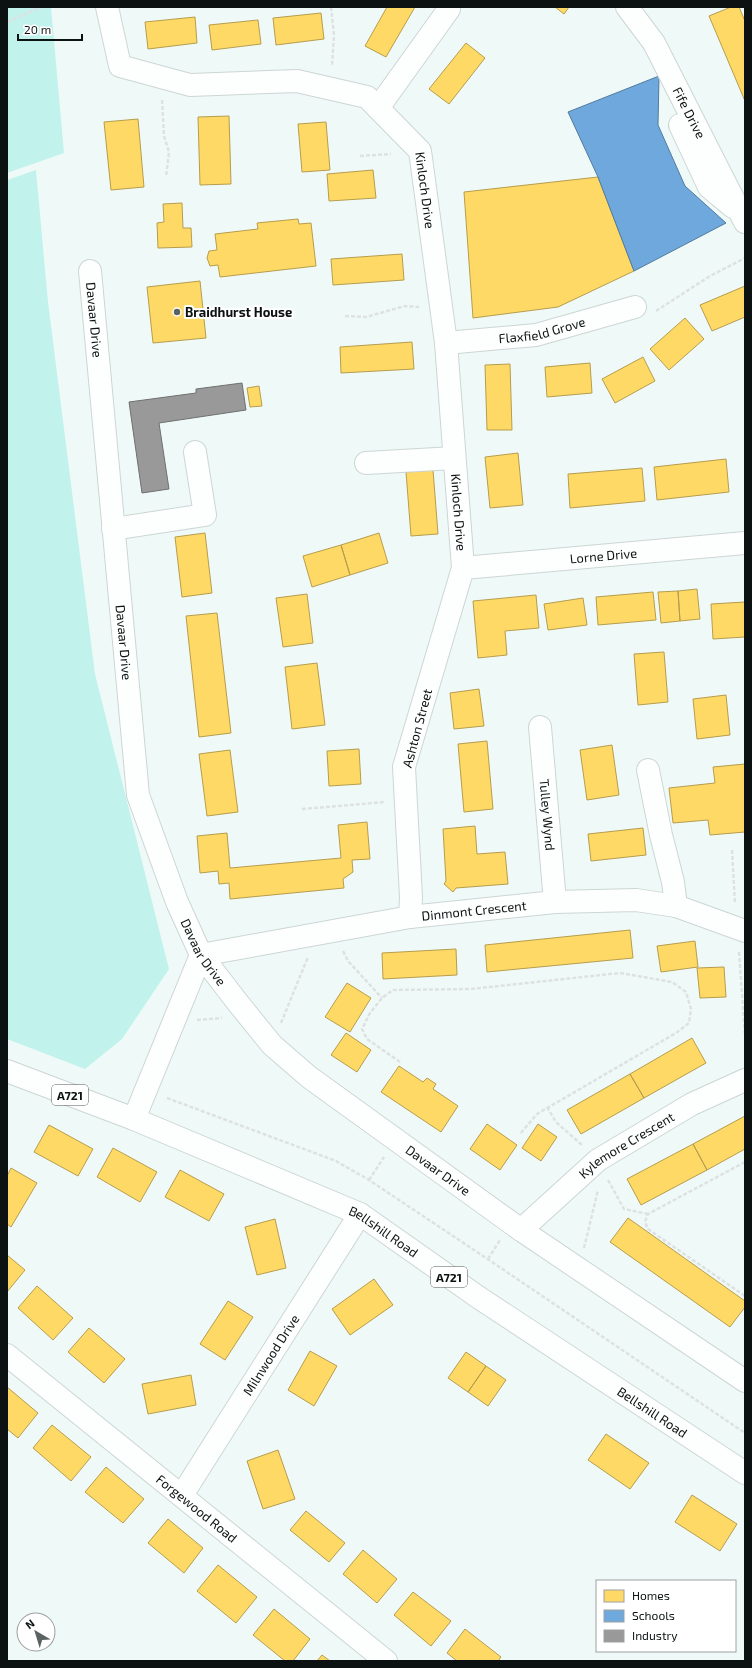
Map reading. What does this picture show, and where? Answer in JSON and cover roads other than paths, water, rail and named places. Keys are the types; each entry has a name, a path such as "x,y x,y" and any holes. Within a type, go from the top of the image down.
{"street":[{"name":"Kinloch Drive","path":"107,7 120,66 190,85 297,81 367,97 420,151 446,343 463,568"},
{"name":"Fife Drive","path":"627,7 654,43 743,217"},
{"path":"378,108 449,9"},
{"name":"Davaar Drive","path":"90,271 138,796 177,902 201,955 272,1045 309,1076 522,1230 745,1381"},
{"name":"Flaxfield Grove","path":"446,343 536,335 635,307"},
{"path":"113,529 205,515 195,452"},
{"path":"366,463 454,458"},
{"name":"Lorne Drive","path":"463,568 745,543"},
{"name":"Ashton Street","path":"410,917 411,897 404,767 463,568"},
{"name":"Tulley Wynd","path":"540,727 555,902"},
{"path":"648,770 661,835 673,882 676,906"},
{"name":"Dinmont Crescent","path":"201,955 325,931 410,917 555,902 636,900 676,906 745,931"},
{"path":"134,1119 201,955"},
{"name":"Bellshill Road","path":"13,1078 134,1119 360,1214 478,1297 745,1472"},
{"name":"Kylemore Crescent","path":"522,1230 602,1168 692,1104 745,1080"},
{"name":"Milnwood Drive","path":"182,1495 360,1214"},
{"name":"Forgewood Road","path":"7,1354 386,1661"}],"place":[{"name":"Braidhurst House","path":"177,312"}]}
